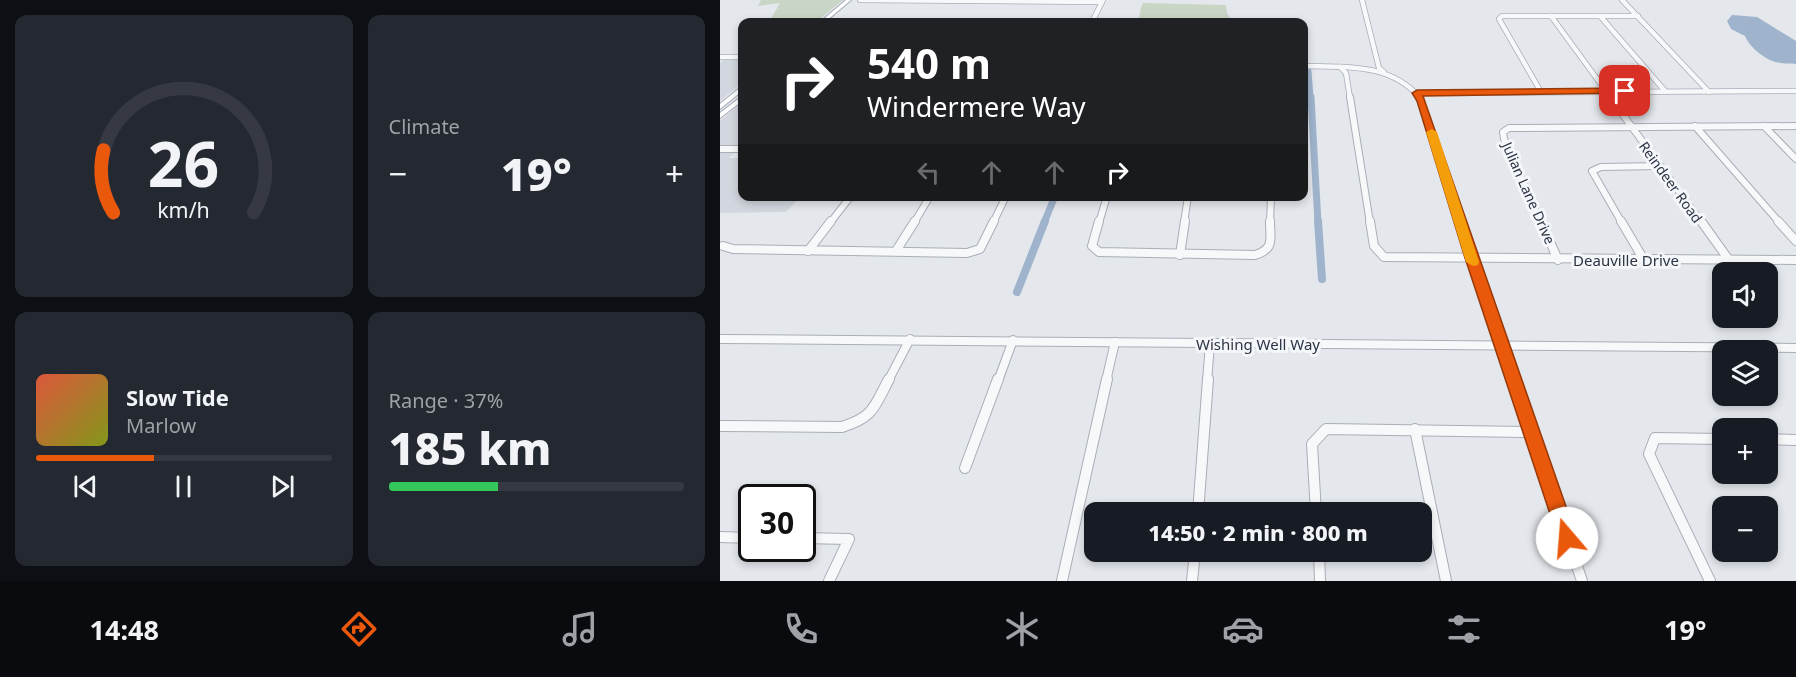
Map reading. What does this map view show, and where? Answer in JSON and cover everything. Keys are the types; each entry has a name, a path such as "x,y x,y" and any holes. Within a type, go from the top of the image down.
{"main road":[{"path":"827,18 849,0"},
{"path":"835,18 858,0"},
{"path":"720,107 738,91"},
{"path":"720,116 738,102"}],"street":[{"path":"858,0 1102,1 1094,18"},
{"path":"1362,0 1378,68 1385,74"},
{"path":"1622,0 1709,92"},
{"path":"1541,92 1499,19 1502,16 1638,16"},
{"name":"Reindeer Road","path":"1551,16 1729,260"},
{"path":"1600,16 1665,91"},
{"path":"720,57 738,57"},
{"path":"1308,66 1340,67 1385,74 1398,79 1417,93 1422,101 1501,346 1582,581"},
{"name":"Deauville Drive","path":"1340,67 1346,73 1374,246 1384,256 1558,260 1796,260"},
{"path":"1417,93 1605,91 1794,93"},
{"path":"1695,126 1796,241"},
{"path":"1764,126 1796,159"},
{"name":"Julian Lane Drive","path":"1558,260 1503,132 1516,127 1796,126"},
{"path":"720,149 738,149"},
{"path":"1644,260 1592,171 1601,167 1660,166"},
{"path":"808,251 847,201"},
{"path":"896,251 927,201"},
{"path":"723,246 733,249 967,253 980,249 1004,201"},
{"path":"1105,201 1092,246 1096,251 1106,254 1180,255 1255,255 1265,252 1271,243 1271,201"},
{"path":"1180,255 1187,201"},
{"name":"Wishing Well Way","path":"720,339 1013,340 1794,350"},
{"path":"720,426 842,427 856,424 872,412 910,339"},
{"path":"965,468 1013,340"},
{"path":"1062,581 1115,342"},
{"path":"1199,502 1210,344"},
{"path":"1315,502 1312,444 1326,429 1532,432"},
{"path":"1415,429 1446,581"},
{"path":"1710,581 1649,454 1654,438 1712,439"},
{"path":"1778,439 1796,440"},
{"path":"720,537 738,538"},
{"path":"816,538 849,539 829,581"},
{"path":"1192,581 1194,562"},
{"path":"1319,562 1320,581"}],"shaded area":[{"path":"726,58 738,58 738,86 720,101 720,63"},
{"path":"738,106 738,147 720,147 720,121"},
{"path":"720,150 736,151 729,158 738,158 738,201 796,201 786,212 720,213"}],"green space":[{"path":"761,0 843,0 821,18 771,18 780,3 758,6"},
{"path":"1143,3 1226,5 1230,18 1139,18"}],"water":[{"path":"1732,15 1757,17 1796,41 1796,64 1776,62 1760,54 1745,36 1731,29 1727,21"}],"waterway":[{"path":"1309,71 1311,98"},
{"path":"1311,97 1318,223"},
{"path":"1044,223 1053,201"},
{"path":"1017,292 1045,221"},
{"path":"1318,221 1322,279"}],"slow traffic":[{"path":"1432,132 1473,262"}],"route":[{"path":"1567,538 1501,346 1422,101 1417,93 1625,91"}]}
